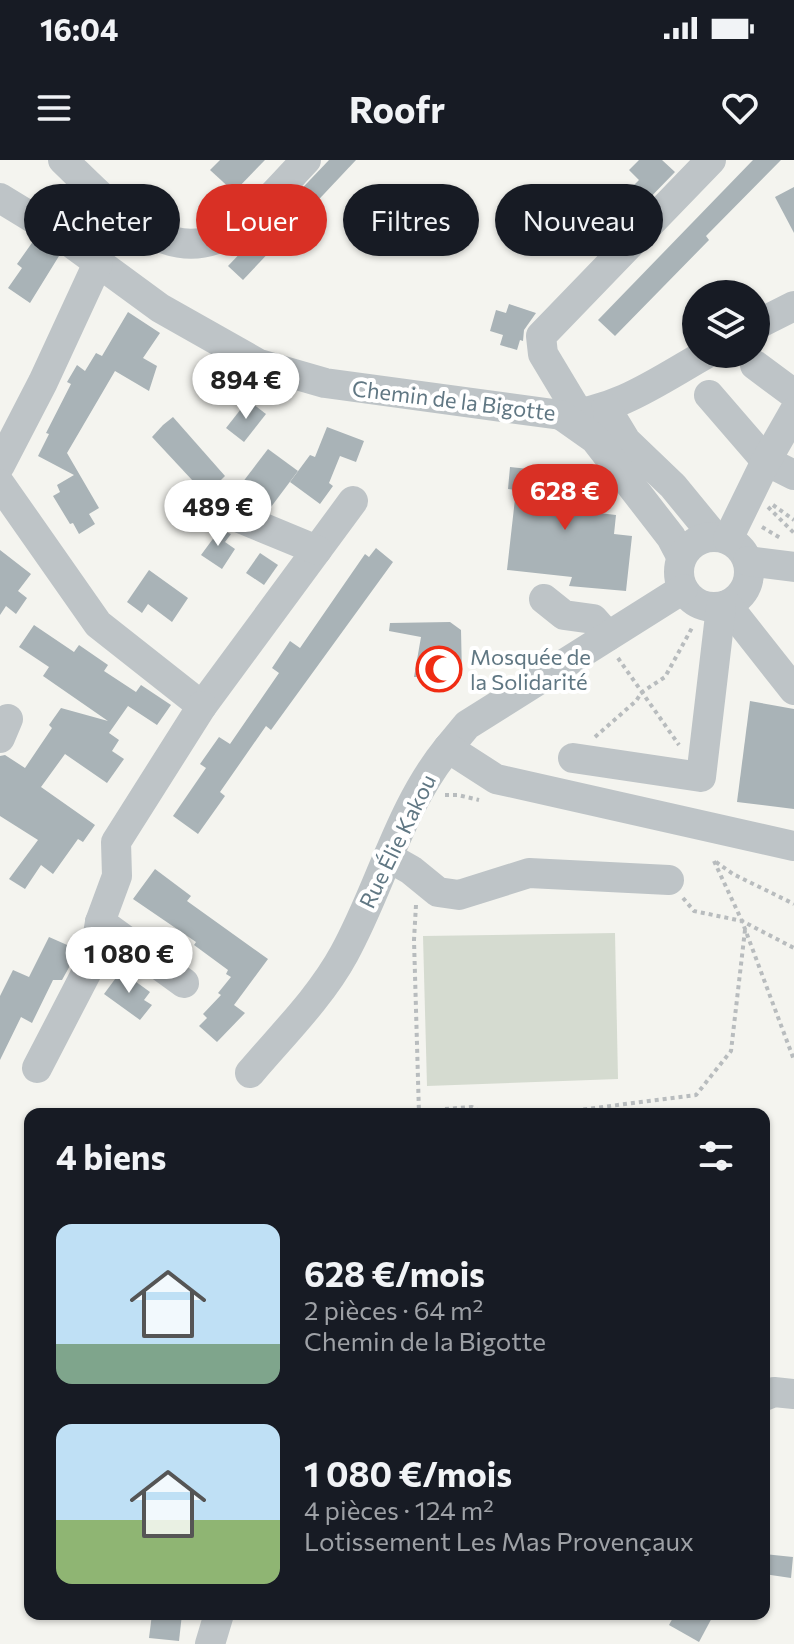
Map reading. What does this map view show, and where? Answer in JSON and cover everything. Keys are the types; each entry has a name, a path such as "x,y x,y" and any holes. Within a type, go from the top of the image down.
{"street":[{"path":"63,160 124,219 150,235 180,244 228,234 249,219 306,160"},
{"path":"681,556 671,537 595,439 582,412 543,354 541,336 711,160"},
{"name":"Chemin de la Bigotte","path":"0,198 59,234 160,308 259,364 325,383 582,412"},
{"path":"0,465 43,382 98,263"},
{"path":"770,318 794,306"},
{"path":"582,412 682,365"},
{"path":"759,368 794,394"},
{"path":"709,395 766,461 794,475"},
{"path":"582,412 626,441 732,537 794,567"},
{"path":"715,610 738,597 746,587 749,574 732,537 766,461 794,412"},
{"path":"0,484 98,624 202,706"},
{"path":"37,1068 94,958 100,922 117,876 116,842 202,706 353,501"},
{"path":"220,510 317,550"},
{"path":"732,537 695,541 681,556 678,569 683,589 693,601 715,610 794,690"},
{"path":"448,748 467,725 613,647 683,589"},
{"path":"544,599 564,615 593,619 613,647"},
{"path":"573,758 701,777 715,610"},
{"name":"Rue Élie Kakou","path":"250,1073 323,987 345,953 428,772 448,748 496,779 794,846"},
{"path":"388,857 418,875 438,892 459,895 529,873 669,880"},
{"path":"100,922 184,983"},
{"path":"770,1394 794,1394"},
{"path":"210,1644 217,1620"}],"path":[{"path":"769,501 768,507 794,533"},
{"path":"732,537 794,547"},
{"path":"573,758 642,692 665,677 715,610"},
{"path":"613,647 701,777"},
{"path":"794,904 733,874 714,861 742,921 794,1060"},
{"path":"418,875 414,940 419,1108"},
{"path":"669,880 694,911 742,921 794,948"},
{"path":"594,1108 696,1095 731,1051 745,930"}],"shaded area":[{"path":"615,933 618,1079 427,1086 423,936"}],"building":[{"path":"220,160 265,160 242,184 225,184 210,170"},
{"path":"329,160 356,160 327,191 327,184 306,184"},
{"path":"639,160 662,160 675,172 663,184 635,184 639,180 629,170"},
{"path":"753,160 781,160 706,236 709,240 615,336 598,320"},
{"path":"794,187 794,233 775,197"},
{"path":"24,254 59,256 30,303 8,288 22,268 17,264"},
{"path":"238,256 266,256 243,280 228,266"},
{"path":"509,304 536,313 524,330 523,341 520,340 517,350 500,345 503,335 490,331 496,310 506,313"},
{"path":"128,312 160,333 143,358 157,366 149,391 115,371 67,453 99,508 89,514 95,524 79,534 53,496 60,492 57,485 74,475 38,456 71,384 67,382 77,365 85,371 96,353 102,356"},
{"path":"248,400 266,414 244,442 226,428"},
{"path":"173,417 225,476 206,495 152,437"},
{"path":"327,427 364,441 356,462 340,456 329,483 333,486 320,504 290,482 310,455 315,457"},
{"path":"268,449 298,471 271,507 239,487"},
{"path":"510,467 584,475 582,494 601,496 599,513 616,515 614,534 632,536 626,591 569,586 572,577 507,570 516,490 508,489"},
{"path":"211,525 231,534 225,542 235,549 222,569 201,555 215,536 207,530"},
{"path":"376,548 393,562 271,730 266,726 220,792 225,796 198,834 173,816 206,768 200,764 219,737 230,744 279,673 272,668 290,641 300,648 365,554 369,557"},
{"path":"0,550 31,574 18,591 27,598 16,614 6,606 0,615"},
{"path":"260,553 278,565 264,585 246,573"},
{"path":"149,570 188,598 172,622 148,604 142,613 127,602"},
{"path":"450,622 461,630 462,676 414,677 421,637 389,631 390,623"},
{"path":"34,625 74,652 79,645 108,665 104,671 136,692 141,685 171,705 157,725 128,706 109,733 119,740 112,751 124,759 107,783 65,754 41,787 95,825 83,842 78,839 53,874 41,865 25,889 9,879 38,840 0,816 0,756 5,755 25,768 52,728 49,725 61,708 108,721 43,676 49,667 19,647"},
{"path":"750,701 794,709 794,809 737,802"},
{"path":"155,869 191,896 187,901 268,959 234,1005 245,1013 217,1042 199,1026 207,1018 203,1014 221,995 218,993 231,977 226,974 228,970 194,945 196,942 133,899"},
{"path":"49,937 74,948 68,960 72,962 62,980 53,980 32,1023 21,1017 0,1060 0,996 13,970 29,977"},
{"path":"121,971 150,992 144,1000 152,1005 140,1020 104,994"},
{"path":"770,1555 793,1557 791,1578 770,1575"},
{"path":"151,1620 181,1620 179,1641 149,1638"},
{"path":"672,1620 711,1620 699,1642 669,1625"}],"place":[{"name":"Mosquée de la Solidarité","path":"439,669"}]}
